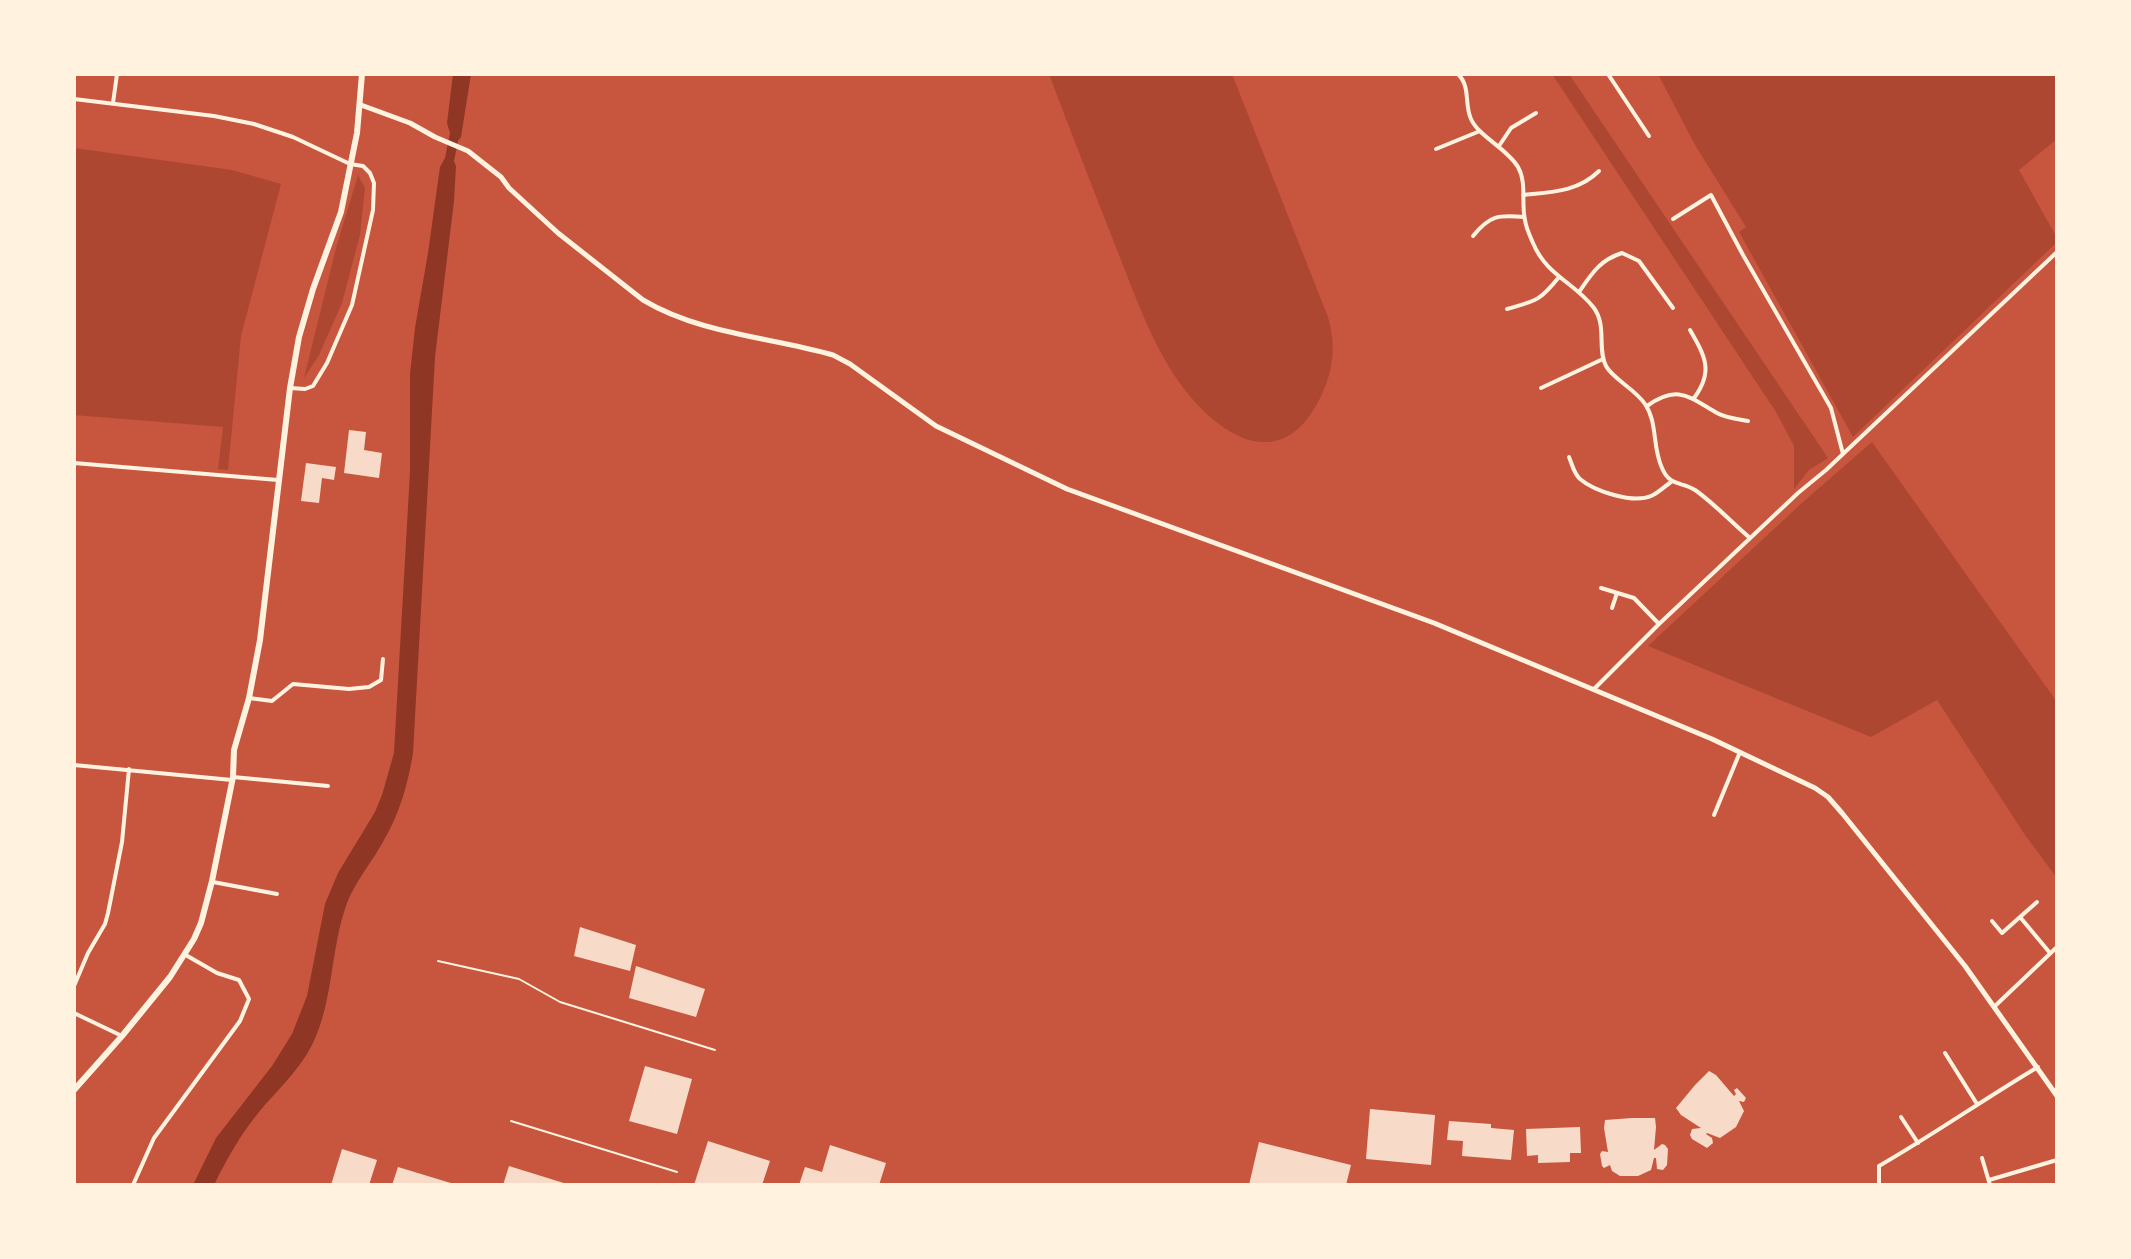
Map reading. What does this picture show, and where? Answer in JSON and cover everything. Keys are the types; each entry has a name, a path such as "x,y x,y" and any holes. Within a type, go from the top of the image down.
{"main road":[{"path":"74,1090 170,977 201,923 232,779 234,750 249,698 266,598 278,480 299,337 341,212 361,105 362,74"}],"street":[{"path":"113,103 117,74"},
{"path":"1458,74 1467,88 1471,120 1520,169 1524,185 1524,217 1534,246 1546,266 1579,292 1596,311 1601,324 1603,359 1608,371 1637,393 1647,406 1662,470 1671,482 1693,489 1750,538"},
{"path":"1608,74 1649,136"},
{"path":"74,99 214,116 254,124 293,137 350,164 363,166 370,173 374,183 373,210 352,305 327,363 313,386 290,388"},
{"path":"361,105 410,123 463,149 501,177 558,233 658,309 704,325 833,355 936,426 1067,489 1393,607 1594,689 1815,788 1828,797 1965,966 2057,1096"},
{"path":"1499,146 1511,128 1536,113"},
{"path":"1436,149 1480,131"},
{"path":"1523,195 1562,191 1587,183 1599,171"},
{"path":"1673,219 1711,195 1831,408 1843,454"},
{"path":"1473,236 1492,218 1505,215 1524,217"},
{"path":"1594,689 1750,538 2057,252"},
{"path":"1579,292 1607,258 1622,253 1639,261 1673,308"},
{"path":"1507,309 1541,298 1559,277"},
{"path":"1690,330 1703,353 1706,367 1704,383 1694,398"},
{"path":"1541,388 1603,359"},
{"path":"1647,406 1656,399 1683,394 1718,414 1748,421"},
{"path":"1569,457 1577,478 1598,490 1630,498 1642,499 1654,495 1671,482"},
{"path":"74,463 278,480"},
{"path":"1601,588 1634,598 1659,624"},
{"path":"1612,608 1617,593"},
{"path":"249,698 272,701 293,684 349,689 369,687 381,680 383,659"},
{"path":"1714,815 1740,752"},
{"path":"74,765 328,786"},
{"path":"74,986 108,913 122,842 129,769"},
{"path":"212,881 277,894"},
{"path":"1992,921 2002,933 2037,902"},
{"path":"2020,917 2050,953"},
{"path":"1994,1007 2057,947"},
{"path":"133,1185 154,1138 240,1021 249,999 239,980 217,973 184,954"},
{"path":"74,1013 122,1036"},
{"path":"1945,1053 1977,1104"},
{"path":"1879,1185 1879,1166 2038,1067"},
{"path":"1901,1117 1918,1143"},
{"path":"1982,1158 1989,1182 2057,1160"}],"lane":[{"path":"438,961 519,979 560,1002 715,1050"},
{"path":"511,1121 677,1172"}],"shaded area":[{"path":"453,74 471,74 454,161 454,201 435,357 413,753 409,775 390,830 347,903 337,938 324,1011 312,1045 294,1072 246,1129 214,1185 193,1185 216,1138 272,1066 292,1034 307,996 325,904 338,873 375,812 394,753 410,472 410,374 440,167 450,133 447,123"},
{"path":"1049,74 1232,74 1328,317 1332,337 1331,365 1322,394 1307,420 1289,435 1271,442 1232,433 1213,420 1179,382 1144,318"},
{"path":"1552,74 1569,74 1828,458 1809,470 1794,489 1794,446 1776,412"},
{"path":"1658,74 2057,74 2057,139 2019,170 2057,242 1853,437 1739,232 1746,227 1695,145"},
{"path":"74,148 232,170 281,184 241,336 228,470 218,469 223,427 74,415"},
{"path":"358,175 365,188 360,235 342,303 319,355 304,378 336,248"},
{"path":"1872,442 2057,702 2057,878 2025,835 1937,700 1871,737 1648,646"}],"building":[{"path":"349,430 366,432 364,450 382,453 379,478 344,473"},
{"path":"306,463 336,467 334,480 322,478 319,503 301,501"},
{"path":"580,927 636,945 630,971 574,956"},
{"path":"636,966 705,989 696,1017 629,998"},
{"path":"645,1066 692,1079 677,1134 629,1121"},
{"path":"1709,1071 1734,1096 1737,1088 1746,1098 1744,1102 1739,1101 1744,1111 1736,1127 1720,1138 1707,1133 1713,1143 1707,1148 1690,1135 1692,1129 1701,1128 1676,1108"},
{"path":"1370,1109 1435,1115 1431,1165 1366,1159"},
{"path":"1655,1118 1654,1150 1662,1144 1668,1149 1667,1165 1663,1170 1657,1169 1656,1158 1651,1170 1638,1176 1620,1176 1612,1171 1610,1165 1602,1166 1600,1154 1602,1151 1608,1152 1605,1120"},
{"path":"1449,1121 1491,1124 1491,1128 1514,1130 1511,1160 1462,1156 1463,1141 1447,1140"},
{"path":"1580,1127 1581,1153 1570,1153 1570,1162 1538,1163 1538,1155 1527,1156 1526,1129"},
{"path":"708,1141 770,1161 762,1185 694,1185"},
{"path":"1259,1142 1351,1165 1346,1185 1249,1185"},
{"path":"830,1145 886,1163 879,1185 799,1185 805,1167 822,1172"},
{"path":"342,1149 377,1160 369,1185 331,1185"},
{"path":"509,1166 567,1184 567,1185 503,1185"},
{"path":"398,1167 454,1184 454,1185 392,1185"}]}
